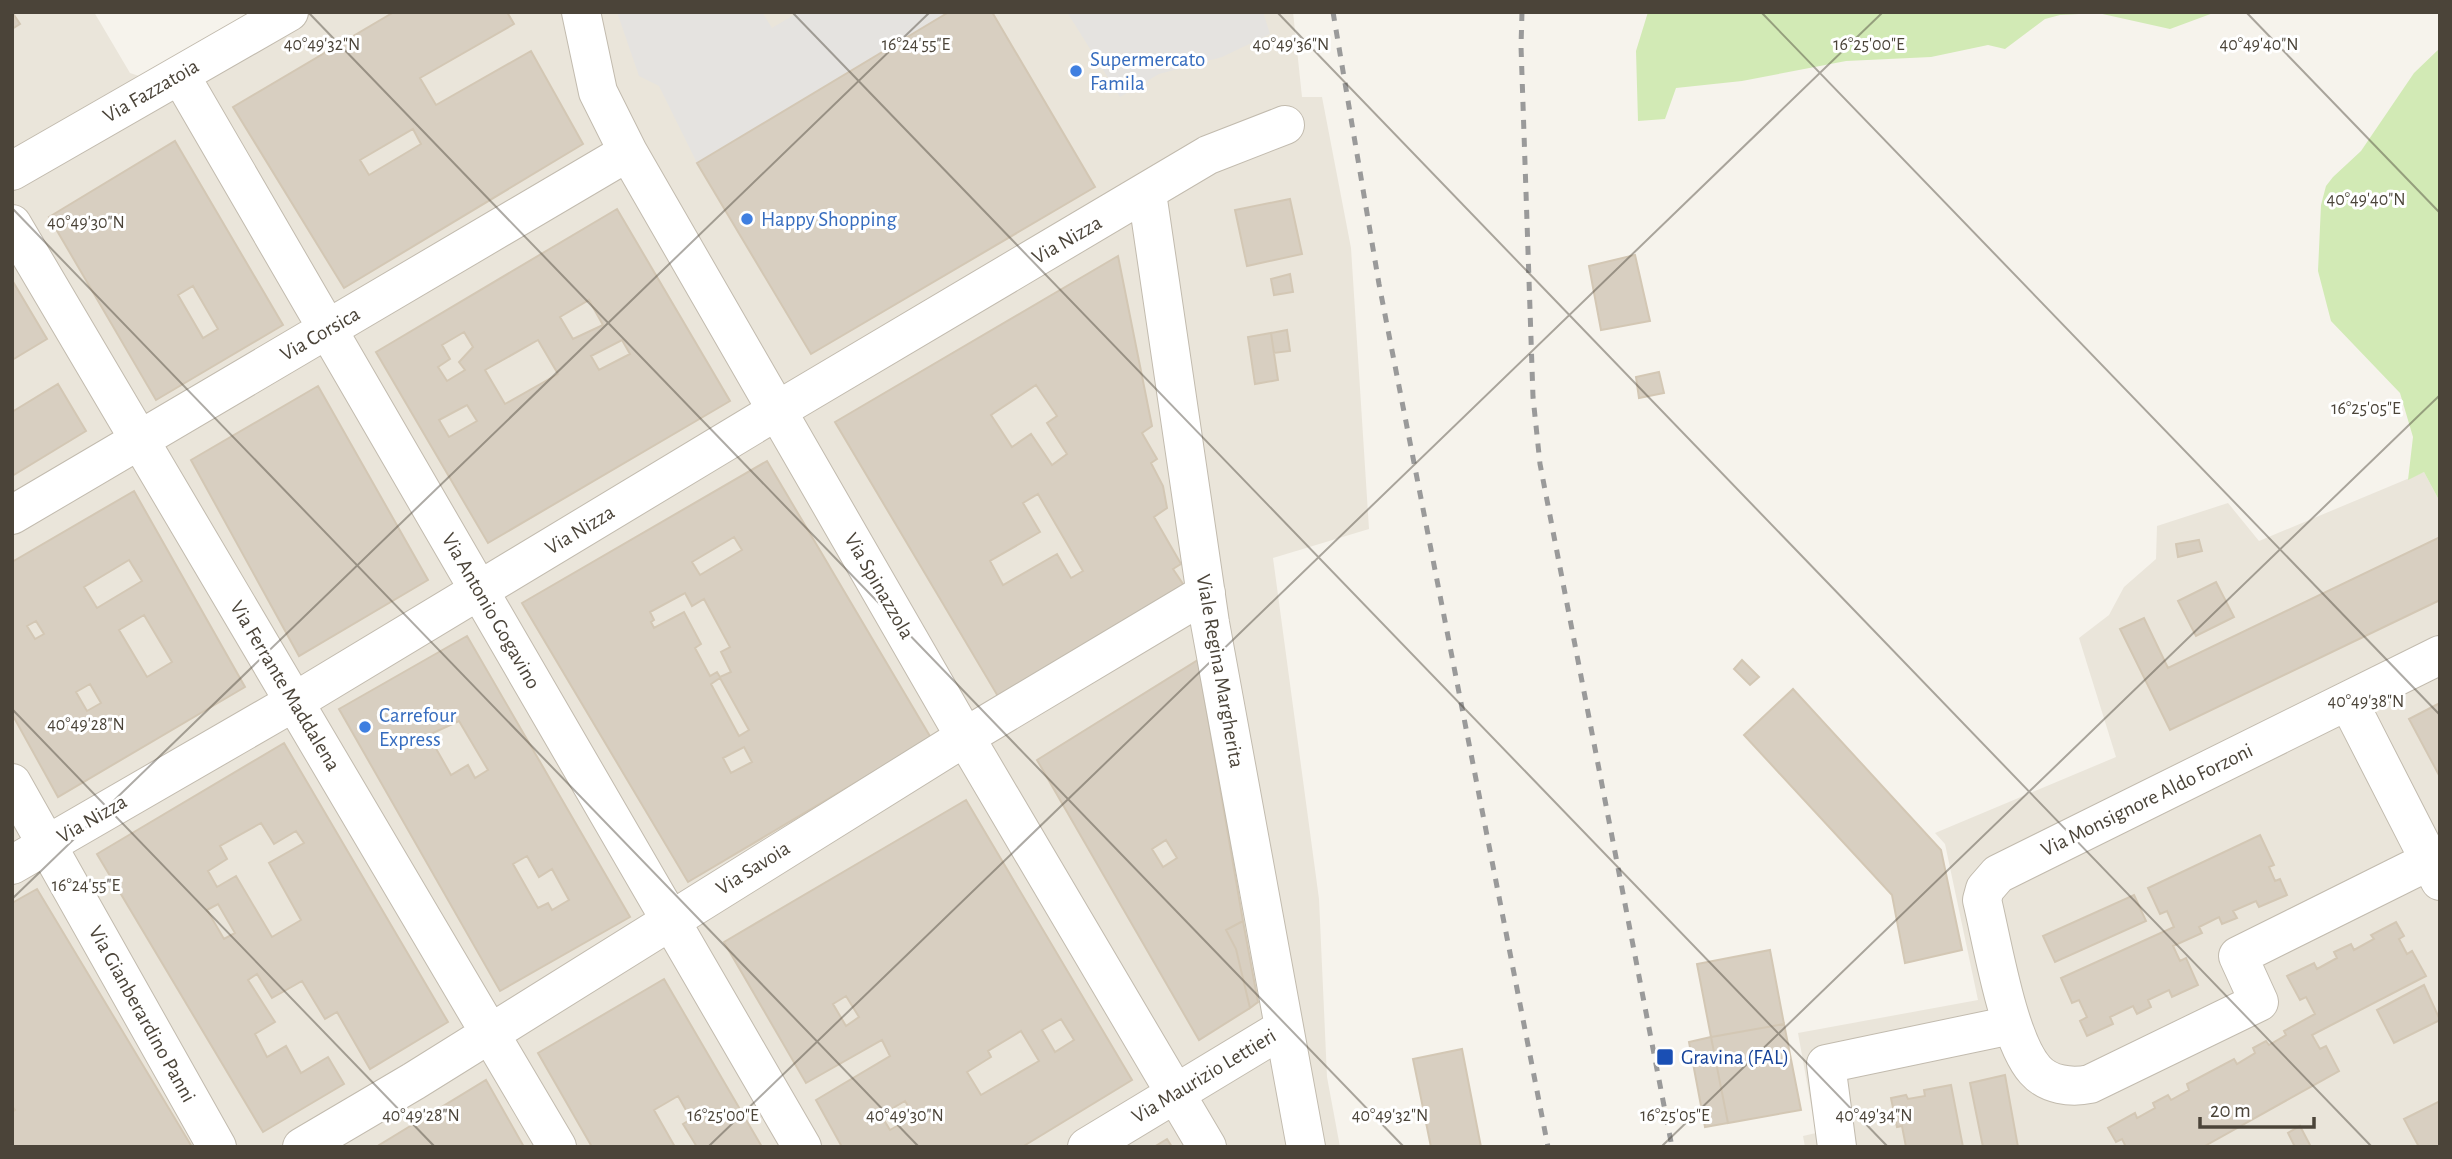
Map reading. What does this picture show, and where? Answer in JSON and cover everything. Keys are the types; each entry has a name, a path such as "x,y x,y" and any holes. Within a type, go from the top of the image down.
{"street":[{"name":"Via Fazzatoia","path":"12,170 289,12"},
{"name":"Via Spinazzola","path":"581,12 598,92 628,152 965,737 1207,1147"},
{"name":"Via Antonio Gogavino","path":"180,75 802,1147"},
{"name":"Via Nizza","path":"12,865 480,592 778,410 1208,155 1284,125"},
{"name":"Via Corsica","path":"12,515 628,152"},
{"name":"Viale Regina Margherita","path":"1147,193 1206,593 1306,1147"},
{"name":"Via Ferrante Maddalena","path":"12,224 557,1147"},
{"name":"Via Savoia","path":"302,1147 491,1033 965,737 1206,593"},
{"name":"Via Monsignore Aldo Forzoni","path":"2435,871 2238,956 2259,1002 2090,1084 2076,1087 2064,1085 2036,1072 2029,1061 2012,1025 1982,900 1985,889 1998,874 2440,655"},
{"path":"2348,701 2435,871"},
{"name":"Via Gianberardino Panni","path":"12,783 217,1147"},
{"path":"1837,1147 1826,1064 2012,1025"},
{"name":"Via Maurizio Lettieri","path":"1087,1147 1284,1028"}],"shaded area":[{"path":"12,12 94,12 130,73 139,76 250,12 1293,12 1302,97 1322,97 1351,248 1369,529 1273,558 1319,899 1327,1077 1340,1147 12,1147"},
{"path":"617,12 762,12 772,28 799,12 949,12 697,163 659,86 639,76"},
{"path":"1067,12 1263,12 1270,34 1222,57 1159,74 1120,97"},
{"path":"2424,472 2440,502 2440,1147 1805,1147 1803,1136 1816,1133 1798,1033 1978,1000 1945,844 1935,833 2116,757 2079,638 2109,615 2124,587 2156,559 2157,526 2228,503 2259,541"}],"green space":[{"path":"1648,12 2216,12 2170,29 2098,13 2060,15 2045,19 2005,49 1988,45 1931,57 1846,61 1742,81 1676,88 1665,119 1638,121 1636,51"},
{"path":"2440,48 2440,502 2424,472 2408,480 2413,437 2400,393 2331,321 2318,271 2321,205 2326,186 2361,151 2414,73"}],"building":[{"path":"12,12 20,24 12,29"},
{"path":"394,12 507,12 514,24 420,78 436,105 531,51 583,144 344,288 233,107","holes":["413,129 421,144 369,175 360,160"]},
{"path":"949,12 992,12 1095,187 811,354 697,163"},
{"path":"175,141 283,325 156,400 49,217","holes":["193,286 218,329 203,338 178,295"]},
{"path":"1290,199 1302,254 1247,266 1235,210"},
{"path":"617,209 730,401 488,543 376,352","holes":["589,300 603,325 573,339 560,317","464,332 473,347 459,362 465,370 447,381 438,367 450,359 442,345","538,340 558,374 505,404 485,370","622,340 630,354 599,370 591,356","467,405 477,421 449,437 439,420"]},
{"path":"1635,255 1650,321 1601,330 1589,266"},
{"path":"1118,256 1152,426 1142,433 1157,459 1151,463 1163,486 1167,508 1154,517 1181,564 1173,569 1187,590 999,698 835,422","holes":["1036,385 1057,416 1047,423 1067,454 1052,465 1031,434 1012,447 991,415","1038,494 1083,571 1071,578 1057,554 1003,585 990,561 1040,532 1023,503"]},
{"path":"1290,274 1293,292 1274,295 1271,279"},
{"path":"12,280 47,339 12,360"},
{"path":"1287,330 1290,351 1274,353 1271,333"},
{"path":"1271,333 1278,380 1255,384 1248,337"},
{"path":"1659,372 1664,393 1639,398 1636,377"},
{"path":"58,384 86,431 12,476 12,412"},
{"path":"318,386 428,580 299,656 191,460"},
{"path":"767,461 931,738 688,882 522,603","holes":["734,537 742,550 700,575 692,562","685,593 692,606 704,599 730,647 721,652 731,672 720,677 717,672 710,676 695,648 701,644 684,612 654,628 650,612","720,678 749,730 739,736 711,684","744,747 752,762 731,773 723,758"]},
{"path":"134,491 245,687 58,797 12,714 12,562","holes":["129,560 142,581 97,608 84,587","144,615 172,662 147,677 119,630","36,621 44,634 35,639 27,626","90,684 101,703 87,711 76,692"]},
{"path":"2440,537 2440,600 2170,730 2120,629 2144,618 2168,668"},
{"path":"2199,540 2202,551 2178,557 2176,544"},
{"path":"2216,582 2234,617 2196,636 2178,601"},
{"path":"467,636 630,917 500,991 339,709","holes":["459,721 488,770 475,778 468,765 451,775 434,745 428,748 422,738","527,856 539,877 552,869 569,900 552,910 548,903 538,908 513,864"]},
{"path":"1198,660 1243,921 1226,930 1236,949 1250,1008 1199,1040 1037,760","holes":["1166,840 1177,858 1163,867 1152,849"]},
{"path":"1742,660 1759,677 1750,685 1734,669"},
{"path":"1793,689 1941,850 1962,950 1905,963 1892,895 1744,735"},
{"path":"2440,703 2440,777 2409,719"},
{"path":"284,743 448,1022 370,1069 337,1012 325,1019 302,981 272,998 257,974 248,980 275,1022 255,1034 267,1057 286,1046 301,1073 328,1057 344,1084 263,1132 97,854","holes":["261,823 274,844 296,831 304,843 269,863 301,920 272,937 236,876 217,887 208,871 227,859 220,846","218,904 235,933 224,939 207,910"]},
{"path":"966,800 1132,1080 1022,1147 842,1147 816,1100 890,1056 882,1040 806,1083 724,942","holes":["846,996 859,1017 846,1026 833,1004","1061,1019 1074,1040 1055,1052 1042,1030","1021,1031 1039,1061 981,1095 967,1072 991,1057 988,1051","905,1101 914,1116 890,1130 881,1115"]},
{"path":"2260,835 2274,865 2269,867 2275,881 2280,879 2287,895 2259,907 2256,901 2233,911 2237,918 2222,924 2219,917 2199,927 2202,933 2173,946 2180,961 2186,958 2198,985 2172,997 2169,990 2148,1000 2151,1007 2137,1014 2133,1006 2110,1017 2113,1024 2087,1036 2080,1021 2087,1017 2079,1000 2072,1003 2061,978 2174,927 2167,911 2160,914 2148,888"},
{"path":"37,889 192,1147 12,1147 12,1112 15,1110 12,1106 12,903"},
{"path":"2134,895 2146,921 2055,962 2043,936"},
{"path":"1243,921 1258,1002 1250,1008 1236,949 1226,930"},
{"path":"2396,922 2404,936 2399,939 2407,954 2412,951 2426,976 2312,1035 2320,1049 2326,1046 2339,1071 2203,1147 2126,1147 2122,1139 2116,1142 2108,1128 2135,1113 2137,1118 2155,1108 2153,1103 2168,1095 2171,1100 2189,1090 2187,1084 2234,1059 2237,1064 2255,1053 2253,1048 2266,1041 2269,1045 2286,1035 2284,1031 2315,1014 2306,997 2300,1000 2287,976 2314,963 2317,969 2337,958 2334,952 2351,944 2354,950 2374,939 2371,935"},
{"path":"1770,950 1784,1024 1711,1037 1697,964"},
{"path":"664,979 762,1147 697,1147 683,1124 691,1119 678,1096 654,1110 675,1147 592,1147 538,1053"},
{"path":"2424,985 2440,1020 2394,1043 2377,1010"},
{"path":"1784,1024 1801,1110 1728,1123 1711,1037"},
{"path":"1711,1037 1728,1123 1705,1127 1689,1042"},
{"path":"1462,1049 1481,1147 1431,1147 1413,1059"},
{"path":"2005,1075 2018,1147 1983,1147 1970,1083"},
{"path":"486,1080 524,1147 376,1147"},
{"path":"1951,1085 1963,1147 1906,1147 1902,1126 1897,1127 1891,1098 1906,1095 1908,1099 1925,1096 1924,1090"},
{"path":"2440,1101 2440,1147 2419,1147 2404,1119"},
{"path":"2300,1126 2311,1147 2295,1147 2288,1133"},
{"path":"1167,1139 1172,1147 1154,1147"}],"railway":[{"path":"1333,12 1379,284 1548,1147"},
{"path":"1522,12 1533,397 1540,464 1672,1147"}],"place":[{"name":"Supermercato Famila","path":"1076,71"},
{"name":"Happy Shopping","path":"747,219"},
{"name":"Carrefour Express","path":"365,727"},
{"name":"Gravina (FAL)","path":"1665,1057"}]}
